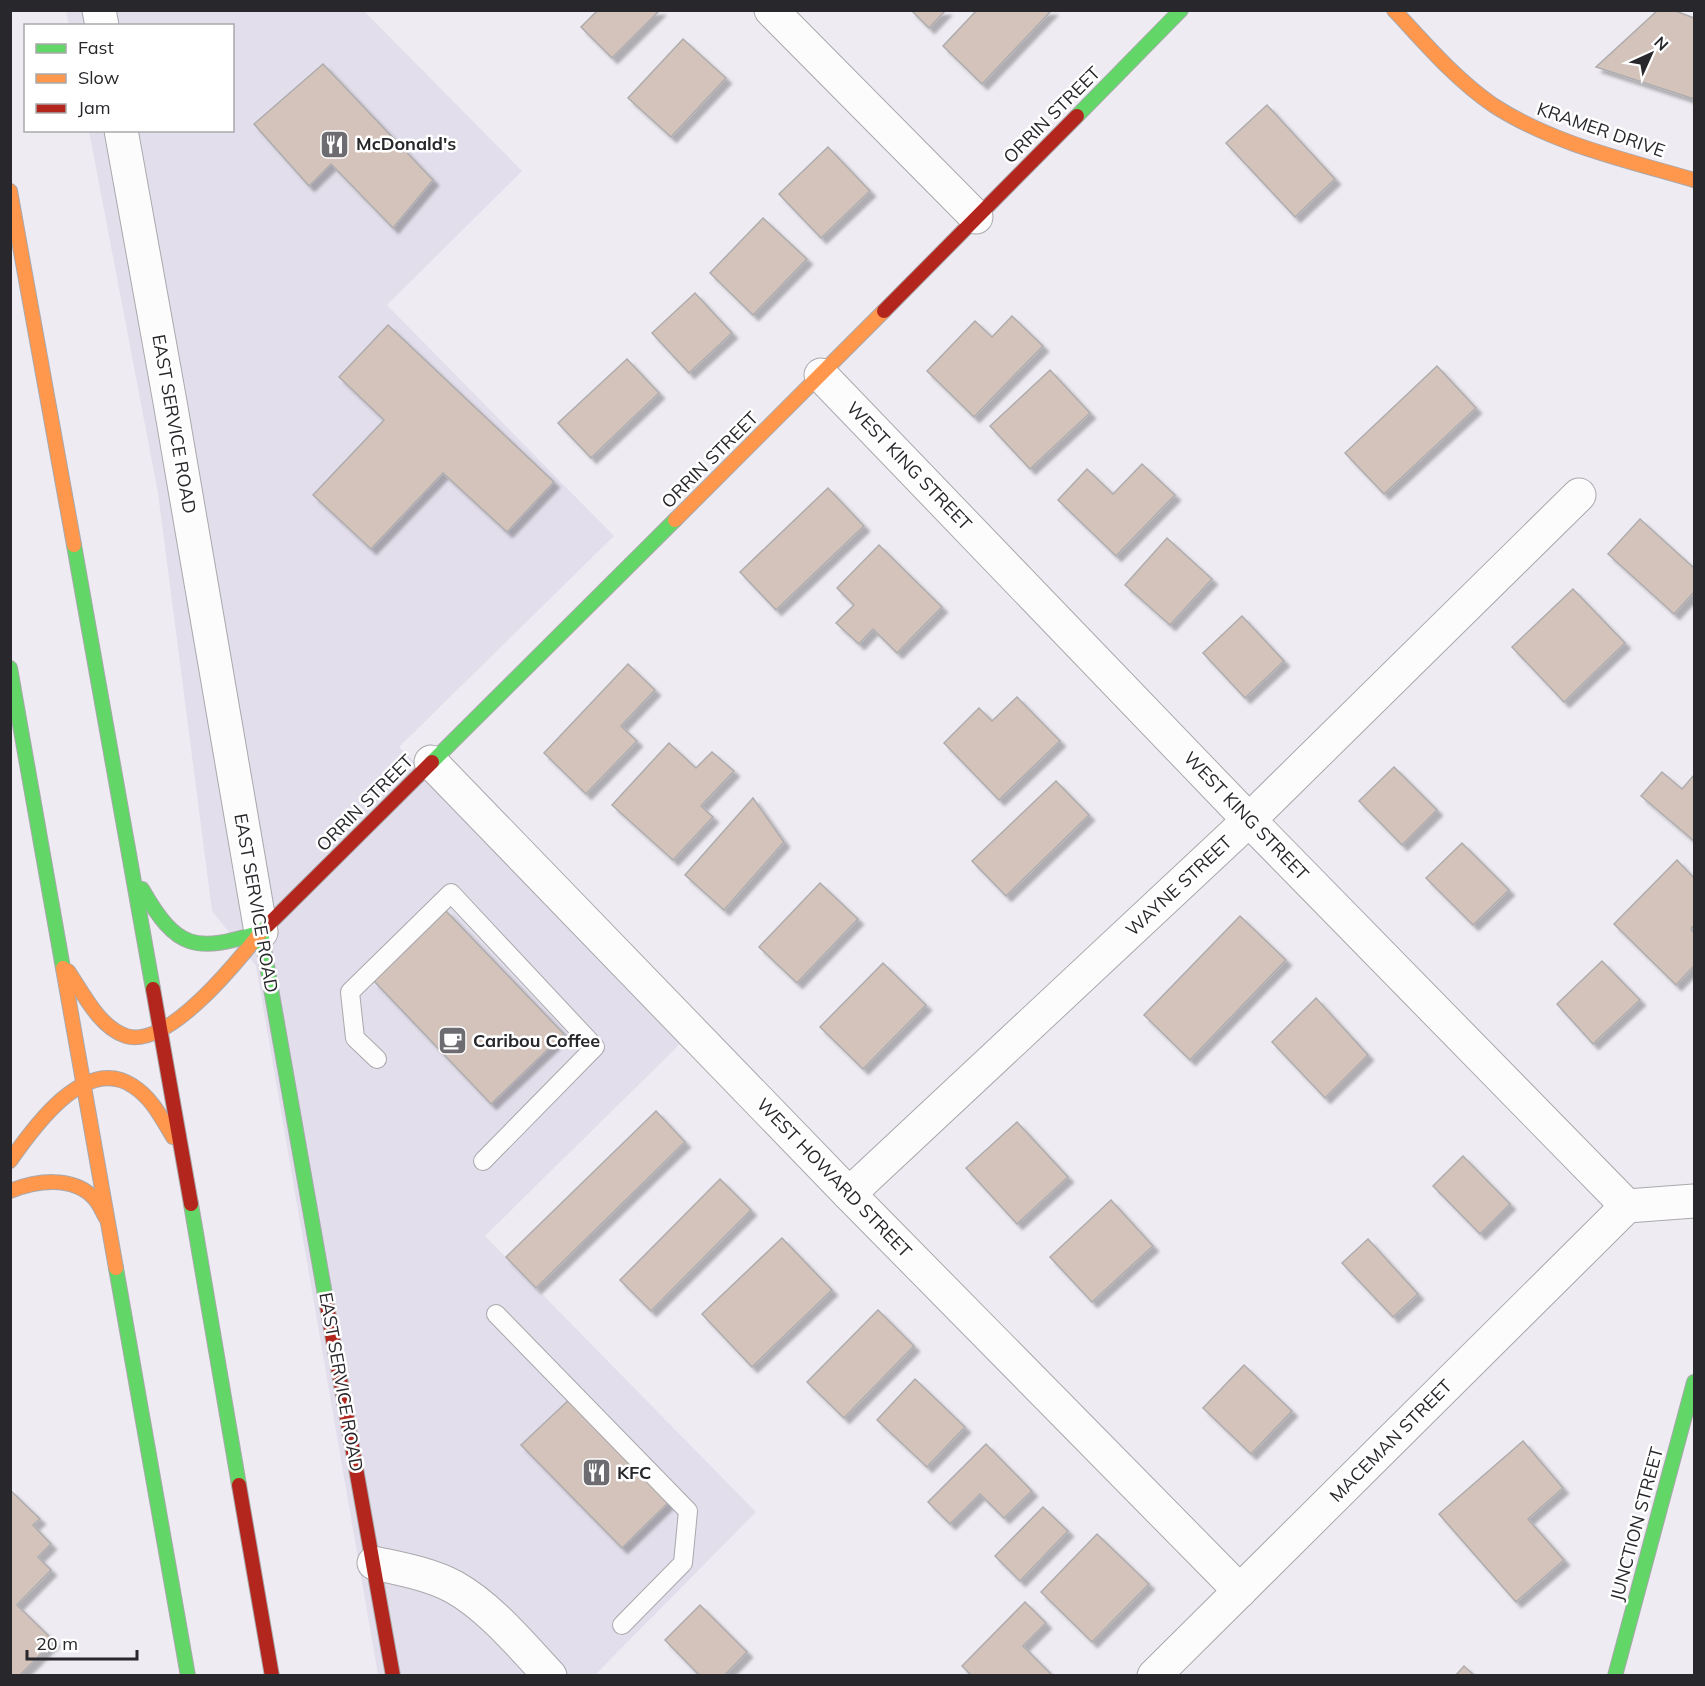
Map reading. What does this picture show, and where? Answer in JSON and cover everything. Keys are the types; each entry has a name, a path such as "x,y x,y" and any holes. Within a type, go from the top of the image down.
{"main road":[{"name":"ORRIN STREET","path":"161,1032 218,983 261,932 820,375 1181,10"},
{"name":"KRAMER DRIVE","path":"1394,10 1461,79 1493,104 1527,125 1561,139 1695,180"},
{"path":"10,191 161,1032 272,1676"},
{"path":"10,668 188,1676"},
{"path":"131,870 158,918 170,931 188,944 208,946 231,943 261,932"},
{"name":"EAST SERVICE ROAD","path":"261,932 393,1676"},
{"path":"62,963 91,1004 115,1029 129,1037 142,1037 161,1032"},
{"path":"10,1161 40,1119 59,1099 83,1083 100,1079 115,1079 131,1084 156,1107 168,1126 181,1155"},
{"path":"10,1191 35,1182 59,1182 78,1187 94,1198 106,1218"},
{"name":"JUNCTION STREET","path":"1615,1676 1695,1382"}],"street":[{"path":"771,10 976,217"},
{"name":"EAST SERVICE ROAD","path":"121,132 261,932"},
{"name":"WEST KING STREET","path":"820,375 1627,1206"},
{"name":"WAYNE STREET","path":"849,1194 1250,820 1579,495"},
{"name":"WEST HOWARD STREET","path":"431,762 849,1194 1240,1591"},
{"path":"1627,1206 1695,1201"},
{"name":"MACEMAN STREET","path":"1154,1676 1627,1206"},
{"path":"374,1563 416,1573 456,1588 508,1630 550,1676"}],"lane":[{"path":"377,1059 355,1038 350,992 451,893 595,1047 483,1161"},
{"path":"496,1314 688,1511 683,1563 622,1625"}],"shaded area":[{"path":"66,11 364,11 522,171 387,305 614,536 399,747 681,1043 485,1236 756,1512 595,1675 378,1675 256,966 212,911 158,493 89,132 234,132 234,24 69,24"}],"building":[{"path":"598,10 660,10 612,58 581,27"},
{"path":"911,10 946,10 929,28"},
{"path":"977,10 1052,10 982,84 943,46"},
{"path":"1658,10 1673,10 1694,18 1694,99 1596,67"},
{"path":"683,39 726,78 671,137 628,98"},
{"name":"McDonald's","path":"323,64 433,180 393,228 331,164 309,186 254,124"},
{"path":"1267,105 1335,179 1295,217 1226,143"},
{"path":"828,147 870,191 821,238 779,194"},
{"path":"763,218 807,259 753,315 710,273"},
{"path":"695,293 732,333 689,373 652,333"},
{"path":"1012,316 1043,346 974,417 927,371 975,321 992,337"},
{"path":"388,325 554,482 507,532 443,473 371,549 313,495 384,420 339,377"},
{"path":"627,359 659,393 591,458 558,423"},
{"path":"1437,366 1476,408 1384,494 1345,453"},
{"path":"1050,370 1090,413 1030,469 990,426"},
{"path":"1142,464 1175,495 1116,556 1058,500 1087,469 1113,494"},
{"path":"828,488 864,526 776,610 740,572"},
{"path":"1640,519 1694,568 1694,592 1674,614 1608,554"},
{"path":"1167,538 1212,579 1170,625 1125,585"},
{"path":"879,545 942,607 897,653 873,629 859,644 836,623 854,605 837,588"},
{"path":"1573,589 1625,643 1564,702 1512,647"},
{"path":"1242,616 1284,661 1245,698 1203,653"},
{"path":"628,664 655,690 621,726 637,741 586,794 544,753"},
{"path":"1017,697 1060,741 999,800 944,743 979,708 992,721"},
{"path":"669,743 696,768 712,752 734,771 701,806 713,817 673,860 612,805"},
{"path":"1394,767 1437,810 1402,845 1359,801"},
{"path":"1662,772 1682,789 1694,775 1694,841 1641,796"},
{"path":"1056,781 1089,815 1006,896 972,861"},
{"path":"753,798 784,842 724,910 685,875"},
{"path":"1462,843 1509,890 1473,925 1426,878"},
{"path":"1677,860 1694,878 1694,925 1691,929 1694,933 1694,966 1676,985 1614,924"},
{"path":"820,883 858,919 797,983 759,947"},
{"path":"446,911 564,1034 491,1104 374,981"},
{"path":"1240,916 1286,960 1190,1060 1144,1015"},
{"path":"1602,961 1640,1000 1593,1044 1557,1004"},
{"path":"883,963 926,1005 863,1069 820,1027"},
{"path":"1316,998 1368,1055 1325,1098 1272,1042"},
{"path":"656,1111 685,1142 536,1288 506,1257"},
{"path":"1017,1122 1068,1177 1017,1224 966,1168"},
{"path":"1463,1156 1510,1204 1480,1234 1433,1186"},
{"path":"720,1179 751,1210 651,1311 620,1280"},
{"path":"1111,1200 1153,1246 1092,1302 1050,1257"},
{"path":"782,1238 832,1290 752,1367 702,1314"},
{"path":"1368,1239 1418,1294 1393,1317 1342,1263"},
{"path":"878,1310 914,1346 844,1418 807,1382"},
{"path":"1244,1365 1292,1411 1251,1454 1203,1408"},
{"path":"915,1379 965,1427 927,1467 877,1420"},
{"name":"KFC","path":"574,1395 670,1501 622,1548 521,1445"},
{"path":"1523,1441 1563,1488 1528,1519 1564,1560 1516,1602 1439,1514"},
{"path":"986,1444 1032,1491 1004,1518 980,1494 950,1524 928,1502"},
{"path":"10,1490 40,1519 33,1525 51,1544 38,1557 51,1570 17,1605 54,1641 19,1676 10,1676"},
{"path":"1043,1507 1068,1531 1020,1581 995,1556"},
{"path":"1097,1534 1149,1584 1092,1642 1041,1592"},
{"path":"1025,1602 1046,1623 1023,1646 1052,1675 972,1676 962,1666"},
{"path":"700,1605 747,1652 724,1676 700,1676 665,1640"},
{"path":"1464,1666 1475,1676 1455,1676"}],"traffic: fast":[{"path":"1077,116 1181,10"},
{"path":"432,762 675,520"},
{"path":"74,545 153,989"},
{"path":"10,668 63,968"},
{"path":"142,889 166,924 178,935 190,941 204,944 219,943 261,932"},
{"path":"268,925 261,932 327,1306"},
{"path":"191,1204 239,1485"},
{"path":"116,1268 188,1676"},
{"path":"1615,1676 1694,1382"}],"traffic: slow":[{"path":"1394,10 1466,84 1516,119 1590,150 1694,180"},
{"path":"10,191 74,545"},
{"path":"675,520 884,311"},
{"path":"68,971 92,1008 116,1032 126,1036 143,1036 162,1029 201,1000 261,932"},
{"path":"63,968 116,1268"},
{"path":"10,1161 46,1114 62,1099 79,1087 97,1080 115,1079 140,1091 156,1109 173,1137"},
{"path":"10,1191 42,1183 65,1183 85,1191 94,1198 106,1218"}],"traffic: jam":[{"path":"884,311 1077,116"},
{"path":"268,925 432,762"},
{"path":"153,989 191,1204"},
{"path":"327,1306 393,1676"},
{"path":"239,1485 272,1676"}],"place":[{"name":"McDonald's","path":"335,144"},
{"name":"Caribou Coffee","path":"452,1041"},
{"name":"KFC","path":"596,1473"}]}
